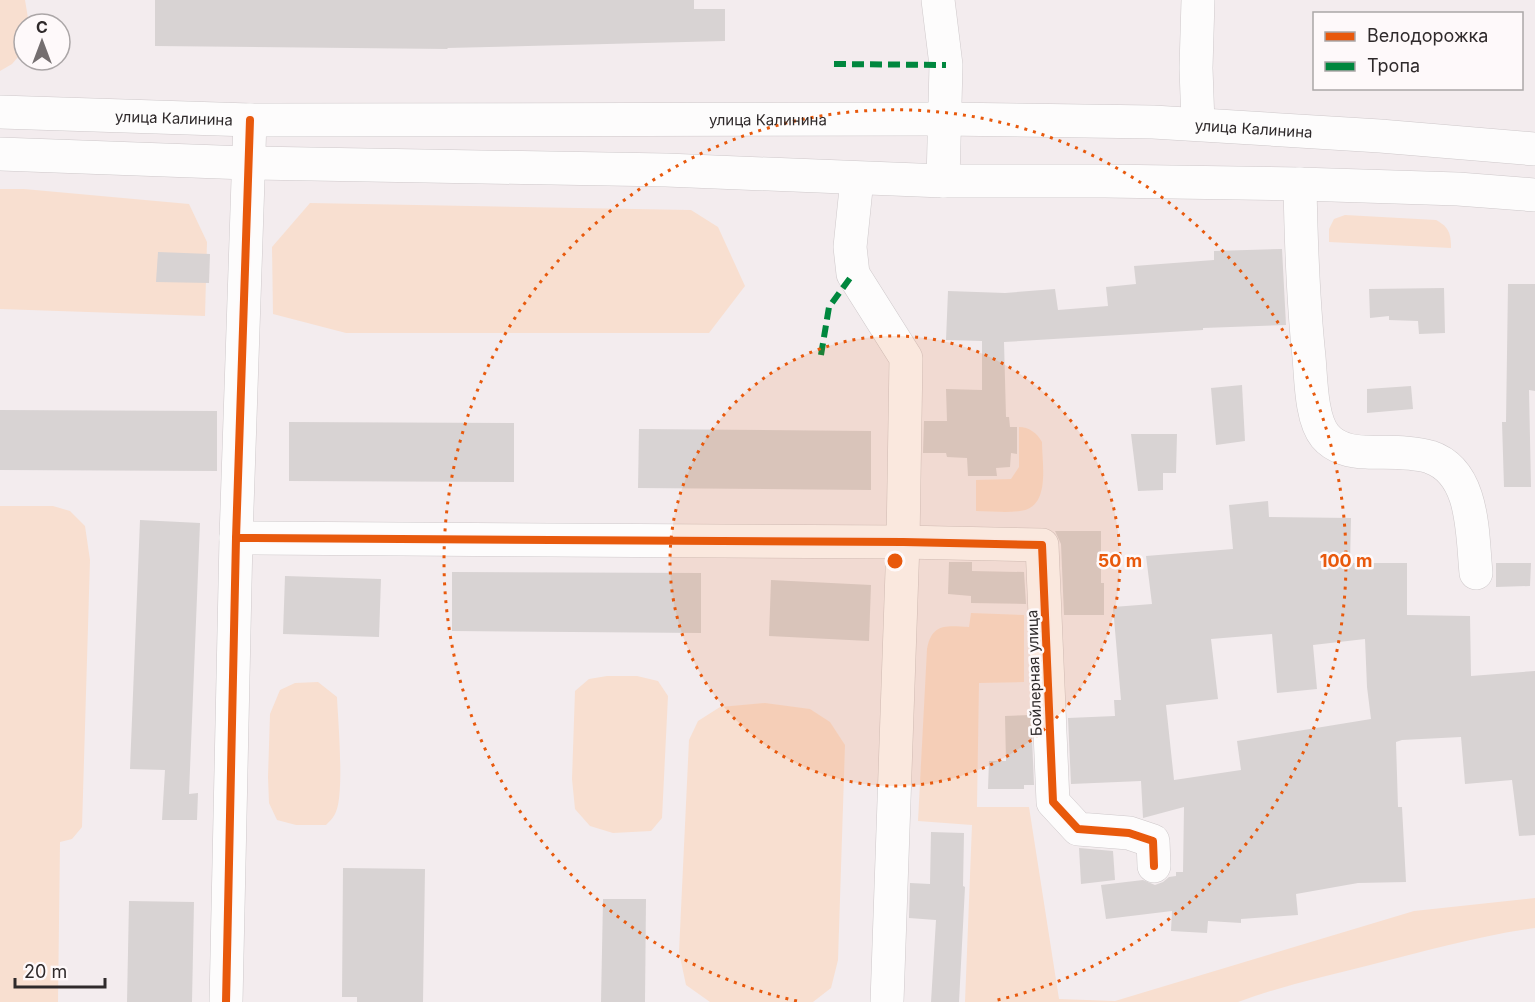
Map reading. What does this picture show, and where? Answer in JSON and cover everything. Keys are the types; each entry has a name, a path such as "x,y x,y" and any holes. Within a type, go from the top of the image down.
{"main road":[{"path":"938,0 946,65 943,181"},
{"path":"1198,0 1196,68 1198,124"},
{"name":"улица Калинина","path":"0,112 250,120 944,119 1198,124 1535,148"},
{"path":"226,1002 236,538 250,120"},
{"path":"1366,187 1388,178 1396,169 1395,147 1380,136"},
{"path":"0,154 247,163 666,170 943,181 1300,184 1458,189 1535,195"},
{"path":"857,179 850,246 853,274 906,358 903,542 887,1002"},
{"path":"1300,184 1302,275 1312,392 1319,428 1337,447 1360,452 1412,453 1443,463 1461,485 1471,515 1476,573"},
{"path":"236,538 903,542"},
{"name":"Бойлерная улица","path":"903,542 1042,545 1053,802 1078,830 1129,833 1153,842 1154,866"}],"shaded area":[{"path":"0,0 25,0 27,12 12,12 12,64 0,71"},
{"path":"0,189 24,189 189,204 207,242 205,316 0,309"},
{"path":"310,203 691,210 718,227 745,286 709,333 346,333 273,314 272,247"},
{"path":"1345,215 1436,220 1448,231 1451,248 1329,242 1329,229 1334,219"},
{"path":"1019,427 1032,431 1042,442 1043,484 1037,502 1030,508 1020,511 976,511 976,480 1011,479 1019,467"},
{"path":"0,506 53,506 70,511 85,526 90,560 82,827 72,839 60,842 58,1002 0,1002"},
{"path":"971,613 1024,615 1024,682 979,683 977,807 1029,807 1059,999 1115,1001 1414,911 1535,898 1535,928 1432,949 1271,991 1238,1002 965,1002 972,825 918,821 929,641 932,634 941,628 969,627"},
{"path":"607,676 637,676 658,681 668,696 662,818 651,831 613,833 590,826 575,809 572,779 575,691 589,679"},
{"path":"318,682 337,697 340,776 338,805 326,825 296,825 277,820 269,803 270,714 280,690 295,683"},
{"path":"765,703 810,709 830,722 845,745 838,960 831,988 813,1002 710,1002 686,985 679,952 689,740 698,721 720,707"}],"building":[{"path":"155,0 694,0 694,9 725,9 725,41 448,49 155,46"},
{"path":"1282,249 1286,325 1203,328 1203,330 1004,342 1006,417 1009,417 1010,427 1017,427 1017,454 1011,453 1010,467 996,468 997,476 968,476 967,458 947,457 946,453 923,453 924,421 947,421 946,389 982,390 982,341 946,340 948,291 1005,293 1055,289 1058,310 1108,306 1106,287 1136,284 1134,266 1214,260 1214,251"},
{"path":"158,252 210,254 209,283 156,282"},
{"path":"1508,284 1535,284 1535,391 1529,390 1531,487 1504,487 1502,422 1506,422"},
{"path":"1444,288 1445,333 1419,334 1418,321 1389,320 1389,316 1370,318 1369,289"},
{"path":"1242,385 1245,441 1216,445 1211,388"},
{"path":"1411,386 1413,409 1367,413 1367,389"},
{"path":"0,410 217,411 217,471 0,470"},
{"path":"289,422 514,423 514,482 289,481"},
{"path":"639,429 871,431 871,490 638,488"},
{"path":"1131,434 1177,434 1176,473 1163,473 1163,490 1138,491"},
{"path":"1268,501 1269,517 1351,518 1350,563 1407,563 1407,615 1470,616 1471,676 1535,671 1535,835 1519,836 1512,780 1465,784 1461,737 1402,740 1396,742 1398,807 1402,807 1406,882 1358,883 1296,894 1298,915 1241,919 1241,923 1208,921 1207,933 1171,931 1172,911 1106,919 1101,885 1143,880 1155,885 1169,877 1176,876 1176,872 1183,872 1184,807 1143,818 1141,781 1071,784 1068,718 1115,716 1114,700 1121,700 1113,607 1152,604 1146,556 1233,549 1229,505","holes":["1272,634 1277,693 1317,689 1313,645 1365,639 1371,719 1237,741 1241,770 1174,780 1166,705 1218,699 1211,639"]},
{"path":"140,520 200,523 189,794 198,793 197,820 162,820 165,770 130,769"},
{"path":"1055,531 1101,531 1101,583 1104,583 1104,615 1064,615 1061,544"},
{"path":"949,562 972,562 972,571 1024,572 1026,604 971,603 971,596 948,594"},
{"path":"1496,563 1531,563 1530,586 1496,587"},
{"path":"452,572 701,573 701,633 452,631"},
{"path":"285,576 381,579 379,637 283,634"},
{"path":"771,580 871,585 869,641 769,636"},
{"path":"1031,715 1034,785 1024,785 1024,789 988,789 989,761 1006,761 1005,716"},
{"path":"931,832 964,833 963,886 965,887 959,1002 931,1002 936,920 909,918 910,883 930,884"},
{"path":"1079,848 1113,851 1115,880 1081,884"},
{"path":"343,868 425,869 423,1002 357,1002 357,997 342,997"},
{"path":"603,899 646,899 645,1002 601,1002"},
{"path":"129,901 194,902 192,1002 127,1002"}],"marked path":[{"path":"834,64 946,65"},
{"path":"821,355 829,307 853,274"}],"cycle path":[{"path":"226,1002 236,538 250,120"},
{"path":"236,538 1042,545 1053,802 1078,829 1129,833 1153,841 1154,866"}]}
